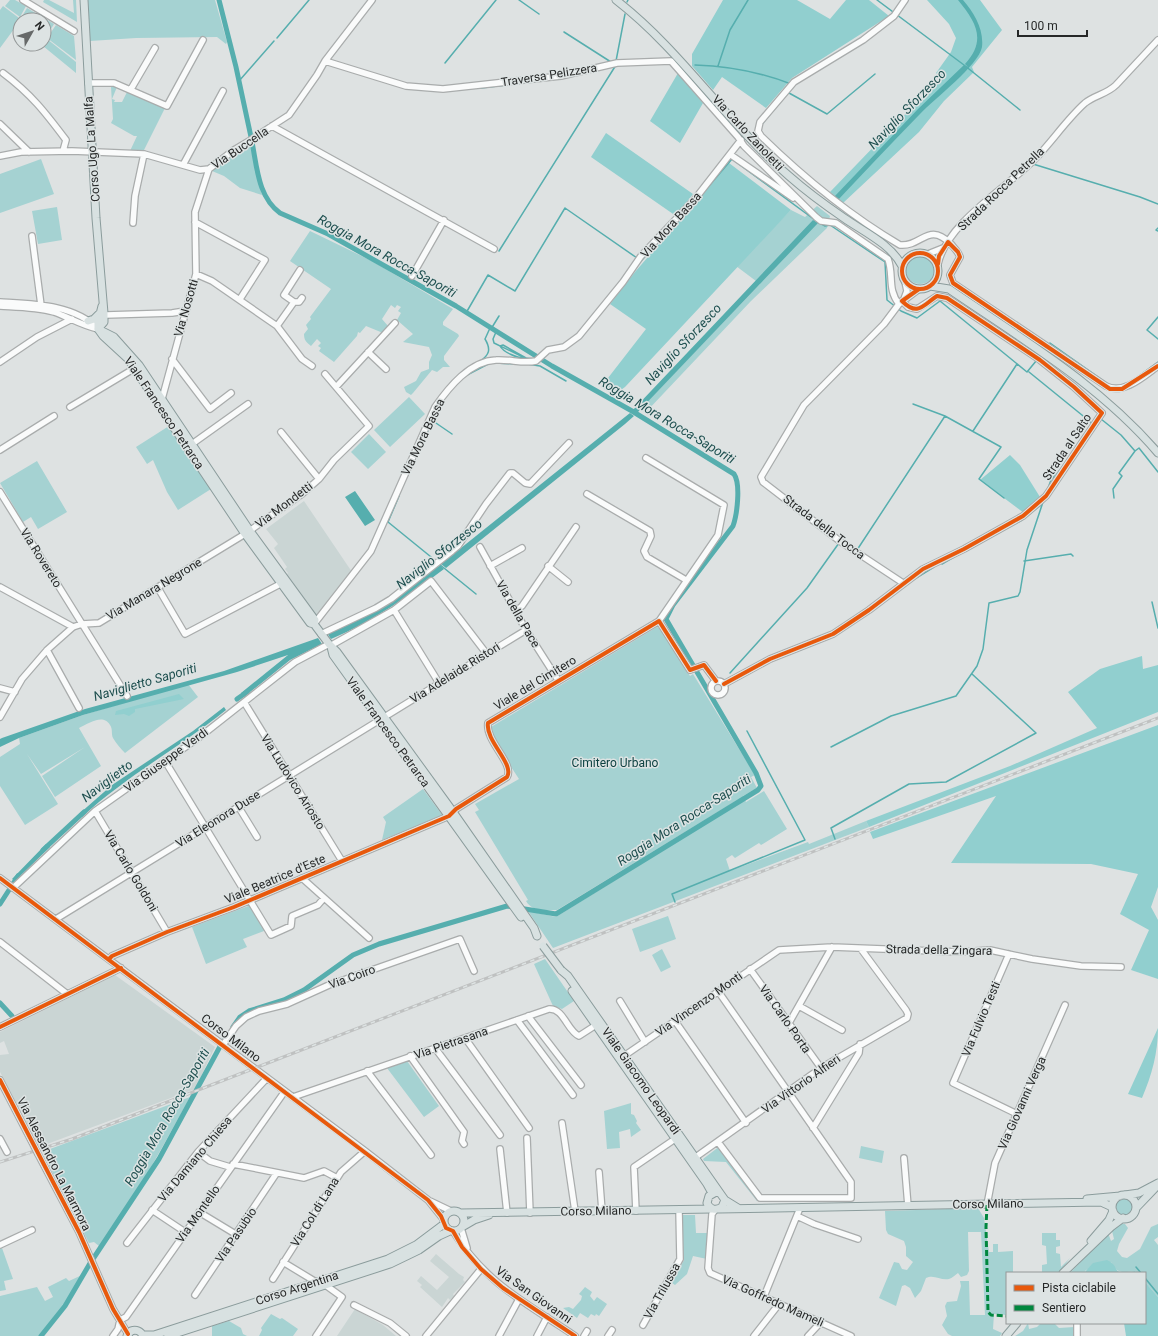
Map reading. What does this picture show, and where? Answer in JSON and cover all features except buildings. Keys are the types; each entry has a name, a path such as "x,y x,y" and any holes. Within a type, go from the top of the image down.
{"main road":[{"name":"Corso Ugo La Malfa","path":"84,0 92,152 103,311 109,331 114,337"},
{"name":"Via Carlo Zanoletti","path":"616,0 664,42 758,147 789,176 834,211 892,252 898,254 911,254"},
{"name":"Via Carlo Zanoletti","path":"892,252 902,266"},
{"path":"930,286 938,274 938,264 928,254 919,252 911,254 902,266 905,282 913,288 918,289 930,286 949,289"},
{"path":"938,274 949,289 1069,371 1100,396 1129,422 1158,453"},
{"name":"Corso Ugo La Malfa","path":"98,329 98,322 103,311 102,297"},
{"path":"88,321 94,319 103,311"},
{"name":"Viale Francesco Petrarca","path":"98,329 114,337 139,365 192,444 248,532"},
{"name":"Viale Francesco Petrarca","path":"98,329 103,336 120,350 134,368 248,532 284,582 315,620 314,624 326,640 333,655 382,718 451,814"},
{"name":"Viale Giacomo Leopardi","path":"451,814 521,913 534,928 543,946 561,970 568,976 675,1139 693,1159 712,1193"},
{"name":"Viale Giacomo Leopardi","path":"561,970 563,978 596,1025 720,1194"},
{"path":"1065,1272 1111,1226 1123,1218 1132,1216 1136,1208 1158,1184"},
{"name":"Corso Milano","path":"1068,1203 1101,1197 1139,1193 1158,1184"},
{"path":"712,1193 720,1194 725,1200 740,1210"},
{"name":"Corso Milano","path":"712,1193 708,1199 713,1208"},
{"path":"1079,1257 1109,1220 1113,1209 1114,1200 1122,1195 1134,1201 1136,1208"},
{"name":"Corso Milano","path":"713,1208 724,1204 725,1200"},
{"name":"Corso Milano","path":"460,1213 495,1214 713,1208 740,1210 1101,1202 1113,1209"},
{"path":"1113,1209 1117,1216 1123,1218"},
{"path":"451,1211 460,1213 464,1220 462,1228"},
{"name":"Corso Argentina","path":"168,1336 320,1284 398,1255 425,1240 444,1222 446,1215 451,1211"},
{"name":"Corso Milano","path":"462,1228 474,1220 495,1214"},
{"path":"444,1222 452,1231"},
{"name":"Corso Argentina","path":"143,1336 154,1335 400,1260 452,1231 462,1228"},
{"path":"1006,1336 1016,1324"},
{"path":"130,1333 140,1331 143,1336"}],"street":[{"path":"23,0 74,31"},
{"name":"Via Buccella","path":"0,156 29,152 144,154 200,170 209,169 234,150 289,115 325,61 372,0"},
{"path":"906,0 895,15 862,40 792,84 760,122 758,131 793,167 830,197 900,245 905,246 931,234 939,234 947,244"},
{"path":"88,83 114,82 167,106 203,40"},
{"name":"Strada Rocca Petrella","path":"947,244 973,213 1035,159 1080,108 1094,96 1110,92 1158,40"},
{"path":"131,89 155,48"},
{"name":"Traversa Pelizzera","path":"325,61 406,86 443,89 561,76 617,63 671,61 741,140"},
{"path":"3,73 20,86 40,105 66,140 63,152"},
{"path":"183,164 223,91"},
{"path":"0,124 29,152"},
{"path":"272,126 494,249"},
{"path":"741,140 744,146 818,219 836,223 888,259 890,265 892,296 900,304 907,291 905,282"},
{"name":"Via Mora Bassa","path":"314,624 371,551 435,407 449,387 476,367 496,360 532,362 538,360 548,350 564,347 579,336 605,306 639,259 695,199 731,155 741,140"},
{"path":"133,223 135,196 144,154"},
{"path":"731,155 803,204"},
{"name":"Via Nosotti","path":"162,399 196,274 195,212 209,169"},
{"path":"412,276 444,220"},
{"path":"195,222 265,260 240,299"},
{"path":"32,236 41,305"},
{"path":"928,254 947,244"},
{"path":"938,264 940,256 947,244"},
{"name":"Strada al Salto","path":"903,583 934,563 964,549 1023,516 1045,497 1102,413 1099,408 1042,352 954,283 950,275 960,257 958,252 947,244"},
{"path":"300,270 284,295 294,302 299,302 302,298"},
{"path":"196,274 212,281 277,326 302,359 312,366"},
{"name":"Strada della Tocca","path":"903,583 840,541 763,482 761,476 804,405 884,324 900,304 918,289"},
{"name":"Strada al Salto","path":"900,304 917,309 937,296 941,296 1113,390 1118,390 1127,386 1158,366"},
{"path":"0,302 53,307 88,321 98,329"},
{"path":"277,326 294,302"},
{"path":"0,306 36,308 53,312 91,328 98,329"},
{"path":"103,311 172,313 185,311"},
{"path":"0,362 37,337 72,319"},
{"path":"325,374 336,387 395,323"},
{"path":"368,352 386,369"},
{"path":"172,359 210,409 231,393"},
{"path":"70,407 134,368"},
{"name":"Via Mondetti","path":"248,532 302,494 319,479 334,460 369,426 336,387"},
{"path":"192,444 248,404"},
{"path":"0,450 54,416"},
{"name":"Via Mondetti","path":"281,432 319,479"},
{"path":"326,640 391,599 458,546 486,504 510,473 513,473 525,484 530,484 569,442"},
{"path":"646,458 724,505 718,535 659,621 690,670 704,665 716,681 724,684 770,659 833,634 869,610 903,583"},
{"path":"587,494 650,531 651,536 645,548 647,557 686,580"},
{"name":"Via Rovereto","path":"1,496 126,696"},
{"path":"516,611 576,527"},
{"name":"Via Manara Negrone","path":"0,717 22,679 47,650 73,627 82,624 99,623 248,532"},
{"name":"Via della Pace","path":"480,547 526,630 558,680"},
{"path":"490,566 522,548"},
{"path":"548,566 568,582"},
{"path":"326,640 394,610 431,581 486,654"},
{"path":"158,588 185,634 284,582"},
{"path":"0,587 73,627"},
{"path":"394,610 439,683"},
{"name":"Viale del Cimitero","path":"451,814 509,775 508,768 490,736 487,728 488,723 659,621"},
{"name":"Via Adelaide Ristori","path":"382,718 526,630"},
{"name":"Via Giuseppe Verdi","path":"11,886 95,811 201,736 294,662 326,640"},
{"path":"47,650 79,708"},
{"path":"716,681 712,684 711,690 716,695 724,693 724,684"},
{"path":"0,688 15,692"},
{"name":"Via Ludovico Ariosto","path":"244,702 342,862"},
{"name":"Via Eleonora Duse","path":"56,919 382,718"},
{"path":"165,761 271,935 291,926 292,916 318,905 324,898"},
{"path":"238,806 256,837"},
{"name":"Via Carlo Goldoni","path":"95,811 167,932"},
{"name":"Viale Beatrice d'Este","path":"109,959 112,956 167,932 342,862 451,814"},
{"name":"Corso Milano","path":"0,878 365,1151 428,1200 451,1211"},
{"path":"302,878 369,938"},
{"name":"Via Coiro","path":"223,1045 236,1026 246,1017 259,1011 287,1004 329,985 460,939 474,971"},
{"path":"0,942 67,994"},
{"path":"789,1023 832,947"},
{"name":"Strada della Zingara","path":"779,950 832,947 960,952 990,950 1081,966 1121,967"},
{"name":"Via Vittorio Alfieri","path":"693,1159 746,1123 821,1068 907,1018 908,1014 906,1010 861,949"},
{"name":"Via Vincenzo Monti","path":"621,1058 750,968 779,950"},
{"name":"Via Fulvio Testi","path":"1009,954 953,1083 1017,1114"},
{"path":"0,1027 121,968"},
{"name":"Via Carlo Porta","path":"750,968 821,1068"},
{"path":"718,991 851,1182 851,1198 760,1198 718,1142"},
{"path":"620,1001 645,1042"},
{"name":"Via Giovanni Verga","path":"987,1205 995,1163 1065,1004"},
{"path":"799,1006 842,1030"},
{"name":"Via Pietrasana","path":"293,1097 554,1008 579,1036 596,1025"},
{"path":"528,1016 582,1085"},
{"path":"517,1020 573,1095"},
{"path":"675,1021 746,1123"},
{"path":"464,1038 529,1128"},
{"path":"813,1128 859,1053 860,1044"},
{"path":"436,1048 500,1134"},
{"path":"410,1056 464,1132 462,1141 464,1144"},
{"path":"367,1071 431,1154"},
{"name":"Via Damiano Chiesa","path":"127,1243 198,1152 267,1078"},
{"name":"Via Alessandro La Marmora","path":"0,1080 90,1257 113,1309 121,1322"},
{"name":"Via Montello","path":"113,1336 121,1322 126,1318 285,1091"},
{"path":"562,1123 574,1211"},
{"path":"527,1138 530,1213"},
{"path":"0,1139 7,1152"},
{"path":"636,1211 634,1167 675,1139"},
{"path":"500,1149 507,1213"},
{"name":"Via Col di Lana","path":"273,1279 341,1172 365,1151"},
{"path":"198,1152 210,1161 276,1174 304,1178 324,1171 337,1178"},
{"path":"904,1158 908,1206"},
{"path":"599,1172 602,1211"},
{"name":"Via Pasubio","path":"195,1295 237,1235 276,1174"},
{"name":"Corso Milano","path":"428,1200 444,1222"},
{"name":"Via Goffredo Mameli","path":"713,1208 708,1268 710,1273 851,1336"},
{"path":"765,1294 800,1208"},
{"path":"152,1210 185,1232"},
{"name":"Via Trilussa","path":"643,1325 680,1259 679,1210"},
{"path":"199,1212 237,1235"},
{"path":"797,1216 814,1224 858,1239"},
{"name":"Via San Giovanni","path":"462,1228 463,1241 470,1256"},
{"path":"0,1245 32,1230"},
{"name":"Via San Giovanni","path":"452,1231 462,1247 481,1269 503,1288 575,1336"},
{"path":"283,1262 342,1297 316,1336"},
{"path":"426,1336 481,1269"},
{"path":"499,1336 519,1298"},
{"path":"754,1336 779,1304"},
{"path":"354,1305 386,1321 406,1336"},
{"path":"537,1336 547,1317"},
{"path":"121,1322 130,1333"},
{"path":"808,1336 821,1322"},
{"path":"1077,1324 1077,1336"},
{"path":"608,1336 612,1330"}],"shaded area":[{"path":"723,0 797,0 830,19 846,0 869,0 889,16 792,78 766,108 722,77 713,90 692,66 692,54"},
{"path":"927,0 980,0 1002,30 972,67 974,72 944,101 919,132 843,203 830,192 941,77 936,73 951,52 956,38 949,24"},
{"path":"958,0 963,0 967,5 980,28 982,47 979,54 965,72 920,114 838,200 834,197 918,109 964,65 968,67 965,64 976,47 976,31 970,16"},
{"path":"678,73 703,103 680,143 650,121"},
{"path":"606,133 693,194 676,216 591,157"},
{"path":"729,163 791,210 625,387 614,395 601,387 646,329 610,304 635,272"},
{"path":"813,220 818,223 637,413 633,410"},
{"path":"630,413 634,416 625,424 446,568 441,564"},
{"path":"1010,455 1020,465 1040,497 1024,513 980,480"},
{"path":"355,491 375,520 365,526 345,497"},
{"path":"304,501 352,572 318,618 287,574 288,573 285,569 287,567 274,548 278,544 266,529"},
{"path":"440,565 444,569 403,599 376,616 331,639 327,633 373,611"},
{"path":"318,638 322,644 290,660 244,697 241,693 288,655 237,672 83,715 19,738 0,747 0,739 2,738 85,709 224,671"},
{"path":"1142,656 1143,669 1158,665 1158,712 869,827 866,821 1010,766 1097,728 1068,692 1100,669"},
{"path":"179,694 184,699 135,709 135,712 129,716 124,714 115,715 116,711"},
{"path":"224,707 226,710 208,724 116,788 82,817 79,814 112,785 193,731"},
{"path":"1158,725 1158,887 1151,907 1158,920 1158,979 1131,970 1149,930 1120,914 1138,874 1091,864 951,863 996,796 873,839 870,832"},
{"path":"46,844 50,847 15,881 12,879"},
{"path":"115,975 215,1047 195,1089 39,1147 0,1072 0,1055 9,1054 4,1041 0,1043 0,1032"},
{"path":"1158,1028 1154,1063 1142,1098 1128,1094"},
{"path":"436,1254 464,1277 463,1280 465,1282 453,1294 454,1296 450,1300 448,1298 442,1307 420,1287 422,1285 417,1281 421,1276 437,1290 449,1277 430,1261"},
{"path":"1107,1260 1114,1265 1119,1272 1085,1272 1093,1263"},
{"path":"1146,1283 1158,1297 1158,1336 1126,1336 1124,1324 1146,1324"},
{"path":"355,1309 383,1325 396,1336 337,1336"}],"green space":[{"path":"10,0 15,0 26,6 23,12 13,12 5,6"},
{"path":"44,0 49,0 74,13 73,0 76,0 77,22 43,2"},
{"path":"88,0 215,0 227,42 226,44 217,37 136,38 90,41"},
{"path":"3,6 12,13 12,32 0,48 0,10"},
{"path":"27,8 34,12 25,12"},
{"path":"56,25 74,36 76,60 52,42 52,31"},
{"path":"52,43 76,62 76,73 50,52 52,52"},
{"path":"111,87 117,87 112,99 115,100 114,102 122,102 128,90 165,108 143,152 130,151 137,136 134,136 111,123 113,119"},
{"path":"247,146 251,146 262,195 240,188 224,176 212,171"},
{"path":"41,159 54,194 0,213 0,174"},
{"path":"817,206 830,216 827,228 751,301 646,412 639,410 760,284 736,266 791,210 805,217"},
{"path":"57,207 62,240 38,244 32,211"},
{"path":"310,231 372,261 453,309 443,322 443,325 459,336 444,356 444,360 450,367 443,367 437,372 432,370 411,395 406,392 404,387 416,381 421,372 429,369 429,362 432,355 429,347 403,342 413,334 397,320 401,313 398,311 401,307 397,305 395,308 391,305 382,319 388,326 383,333 366,326 360,333 358,332 357,336 334,362 319,351 321,348 318,346 321,343 317,339 311,346 304,336 308,329 306,325 311,319 310,317 331,289 290,261"},
{"path":"920,256 930,260 934,270 930,280 920,284 910,280 906,270 910,260"},
{"path":"409,397 425,414 390,447 374,430"},
{"path":"169,426 211,489 178,510 167,492 153,460 147,464 136,447"},
{"path":"369,434 386,452 368,469 351,452"},
{"path":"37,461 67,512 38,529 31,517 23,522 0,483"},
{"name":"Cimitero Urbano","path":"657,627 663,630 690,676 693,674 755,775 751,777 757,788 743,796 746,802 764,791 787,829 761,845 759,843 735,858 732,855 726,859 730,871 808,842 809,844 866,821 869,827 553,948 528,911 556,917 741,802 739,799 557,910 540,910 529,905 526,901 528,900 475,812 479,810 475,804 519,779 492,738 491,727"},
{"path":"188,684 198,697 125,753 113,738 111,727 107,722 103,720 95,720 79,728 101,766 55,797 42,776 85,747 41,774 27,754 58,804 25,825 0,786 0,757 20,744 19,738 83,715"},
{"path":"423,789 443,816 382,840 386,822 383,817"},
{"path":"251,905 263,924 264,931 243,939 247,947 206,964 192,927"},
{"path":"668,916 676,939 640,952 632,929"},
{"path":"662,949 671,967 661,972 652,955"},
{"path":"545,959 574,1001 562,1009 553,1006 534,964"},
{"path":"407,1061 439,1106 424,1117 387,1068"},
{"path":"190,1097 147,1173 112,1228 99,1246 94,1242 89,1243 42,1152"},
{"path":"631,1103 631,1114 634,1115 637,1121 636,1123 641,1130 631,1137 630,1129 619,1132 620,1148 607,1149 604,1111"},
{"path":"720,1146 759,1199 757,1201 726,1162 704,1161 703,1159"},
{"path":"861,1146 884,1151 882,1163 859,1158"},
{"path":"1124,1199 1130,1201 1132,1207 1130,1213 1124,1215 1118,1213 1116,1207 1118,1201"},
{"path":"978,1208 984,1218 989,1252 993,1252 993,1244 998,1244 998,1252 1013,1251 1013,1272 1006,1272 1006,1315 994,1314 993,1329 1002,1333 1000,1336 952,1336 948,1334 942,1325 947,1316 945,1306 947,1302 957,1301 961,1286 960,1281 969,1281 970,1315 985,1315 981,1232 968,1232 969,1271 967,1275 961,1277 958,1273 950,1279 932,1277 926,1278 921,1291 915,1298 910,1288 905,1285 902,1286 896,1306 879,1298 894,1262 899,1263 902,1269 907,1270 913,1262 906,1256 904,1241 888,1234 886,1230 885,1211"},
{"path":"681,1215 695,1215 696,1233 709,1233 707,1259 693,1256 687,1274 675,1285 672,1283 684,1260 681,1250"},
{"path":"1119,1224 1125,1224 1128,1228 1119,1244 1117,1251 1122,1257 1127,1258 1140,1249 1151,1227 1158,1224 1158,1237 1154,1240 1158,1245 1158,1297 1146,1283 1146,1272 1121,1272 1113,1266 1111,1262 1086,1270 1085,1272 1071,1272 1108,1233 1111,1241 1114,1239 1112,1231"},
{"path":"1042,1233 1056,1233 1056,1240 1060,1240 1060,1246 1056,1247 1056,1253 1060,1254 1061,1267 1070,1258 1060,1272 1042,1272 1042,1265 1047,1264 1046,1246 1042,1245"},
{"path":"2,1248 13,1279 4,1281 6,1290 0,1291 0,1249"},
{"path":"82,1275 65,1304 39,1336 0,1336 0,1296 37,1287 45,1301 53,1297 48,1287 66,1278 69,1281"},
{"path":"585,1287 592,1292 590,1296 594,1301 597,1297 607,1304 599,1316 596,1314 595,1316 591,1314 588,1318 580,1313 577,1318 563,1308 569,1307 573,1309 581,1300 582,1296 579,1294"},
{"path":"271,1314 280,1319 282,1318 298,1329 293,1336 259,1336 262,1330 261,1328"},
{"path":"229,1321 241,1328 243,1334 247,1336 212,1336 212,1326"},
{"path":"1027,1324 1029,1329 1037,1327 1040,1324 1055,1324 1059,1328 1074,1327 1075,1336 1015,1336 1023,1331"}],"waterway":[{"name":"Roggia Mora Rocca-Saporiti","path":"219,0 236,67 251,137"},
{"path":"277,38 309,0"},
{"path":"445,63 496,0"},
{"path":"519,0 539,14"},
{"path":"718,66 730,30 748,0"},
{"path":"877,0 964,65 1020,110"},
{"path":"616,61 625,14"},
{"path":"564,32 611,62"},
{"path":"239,81 274,41"},
{"path":"499,251 616,65"},
{"path":"695,65 744,70 791,84"},
{"path":"789,93 827,114 875,74"},
{"path":"481,88 555,79"},
{"path":"762,124 794,85"},
{"name":"Roggia Mora Rocca-Saporiti","path":"233,1027 240,1017 249,1011 284,1000 304,990 353,955 379,944 507,906 556,914 758,790 761,786 756,773 666,619 673,605 733,526 736,515 738,492 734,474 632,411 552,366 456,306 328,234 280,213 267,199 263,190 257,171 252,142"},
{"path":"702,194 732,159 815,220"},
{"path":"1033,164 1158,204"},
{"path":"978,212 998,194"},
{"path":"466,313 488,275 515,291 565,208 637,258"},
{"path":"820,223 825,226 830,225 885,262 887,300 901,311 917,318 940,301 1027,372 1041,355"},
{"path":"640,260 641,261 674,225"},
{"path":"1158,228 1156,230 1158,231"},
{"path":"491,329 499,316"},
{"path":"1158,317 1147,330 1158,339"},
{"path":"479,362 485,357 489,349 485,339 490,328"},
{"path":"496,332 493,339 494,343 525,358 535,359"},
{"path":"1048,345 1050,343 1108,384"},
{"path":"500,346 503,345 526,358"},
{"path":"500,346 510,354 524,358"},
{"path":"1132,381 1158,362"},
{"path":"467,375 490,363"},
{"path":"495,363 516,364"},
{"path":"527,364 540,366 566,381"},
{"path":"973,431 1017,364"},
{"path":"1029,372 1093,424"},
{"path":"418,452 441,403"},
{"path":"913,404 945,416"},
{"path":"857,550 945,416 1001,447 979,479 1004,498"},
{"path":"1101,419 1121,435 1135,451 1139,448 1158,472"},
{"path":"433,421 452,434"},
{"path":"1114,498 1113,489 1122,476 1119,473 1135,451"},
{"path":"1047,491 1051,480 1062,468"},
{"name":"Naviglio Sforzesco","path":"399,496 388,522 436,561"},
{"path":"831,747 891,716 956,696 977,666 983,649 989,603 1018,596 1020,592 1027,550 1043,502"},
{"path":"971,548 1022,520 1041,505"},
{"path":"730,673 807,588 839,543"},
{"path":"942,564 959,554"},
{"path":"1024,561 1071,554 1073,556"},
{"name":"Naviglio Sforzesco","path":"439,564 476,594"},
{"path":"908,583 934,567"},
{"path":"1152,602 1158,628"},
{"path":"800,650 824,640"},
{"path":"835,839 831,828 909,784 946,782 1036,733 972,674"},
{"name":"Naviglietto","path":"237,699 247,692"},
{"path":"675,902 672,894 805,840 747,731"},
{"name":"Naviglietto","path":"43,850 84,812"},
{"name":"Naviglietto","path":"0,904 18,876"},
{"name":"Naviglietto","path":"0,1003 12,1016"},
{"name":"Roggia Mora Rocca-Saporiti","path":"41,1336 65,1306 89,1265 159,1159 223,1041"},
{"path":"1136,1267 1140,1272"},
{"path":"1146,1279 1158,1294"}],"railway":[{"path":"0,1162 72,1139 1158,718"}],"marked path":[{"path":"987,1205 986,1227 988,1312 991,1315 1006,1316"}],"cycle path":[{"path":"938,264 939,256 948,242 958,252 960,257 950,275 953,283 1110,389 1122,389 1158,366"},
{"path":"924,253 933,258 937,264 938,271 937,278 933,284 924,289 916,289 907,284 903,278 902,267 907,258 913,254 924,253"},
{"path":"724,684 770,659 833,634 869,610 923,569 964,549 1023,516 1046,496 1102,413 1074,387 1040,360 947,298 937,296 924,306 916,309 908,306 902,301 919,289"},
{"path":"109,959 112,956 167,932 234,907 449,816 456,809 507,777 507,766 491,737 488,730 488,723 659,621 690,670 704,665 716,681"},
{"path":"0,878 428,1200 441,1216 446,1228 453,1231 462,1247 481,1269 503,1288 575,1336"},
{"path":"0,1027 121,968"},
{"path":"0,1080 79,1232 113,1309 128,1334"}],"water label":[{"name":"Naviglietto Saporiti","path":"145,682"}]}
